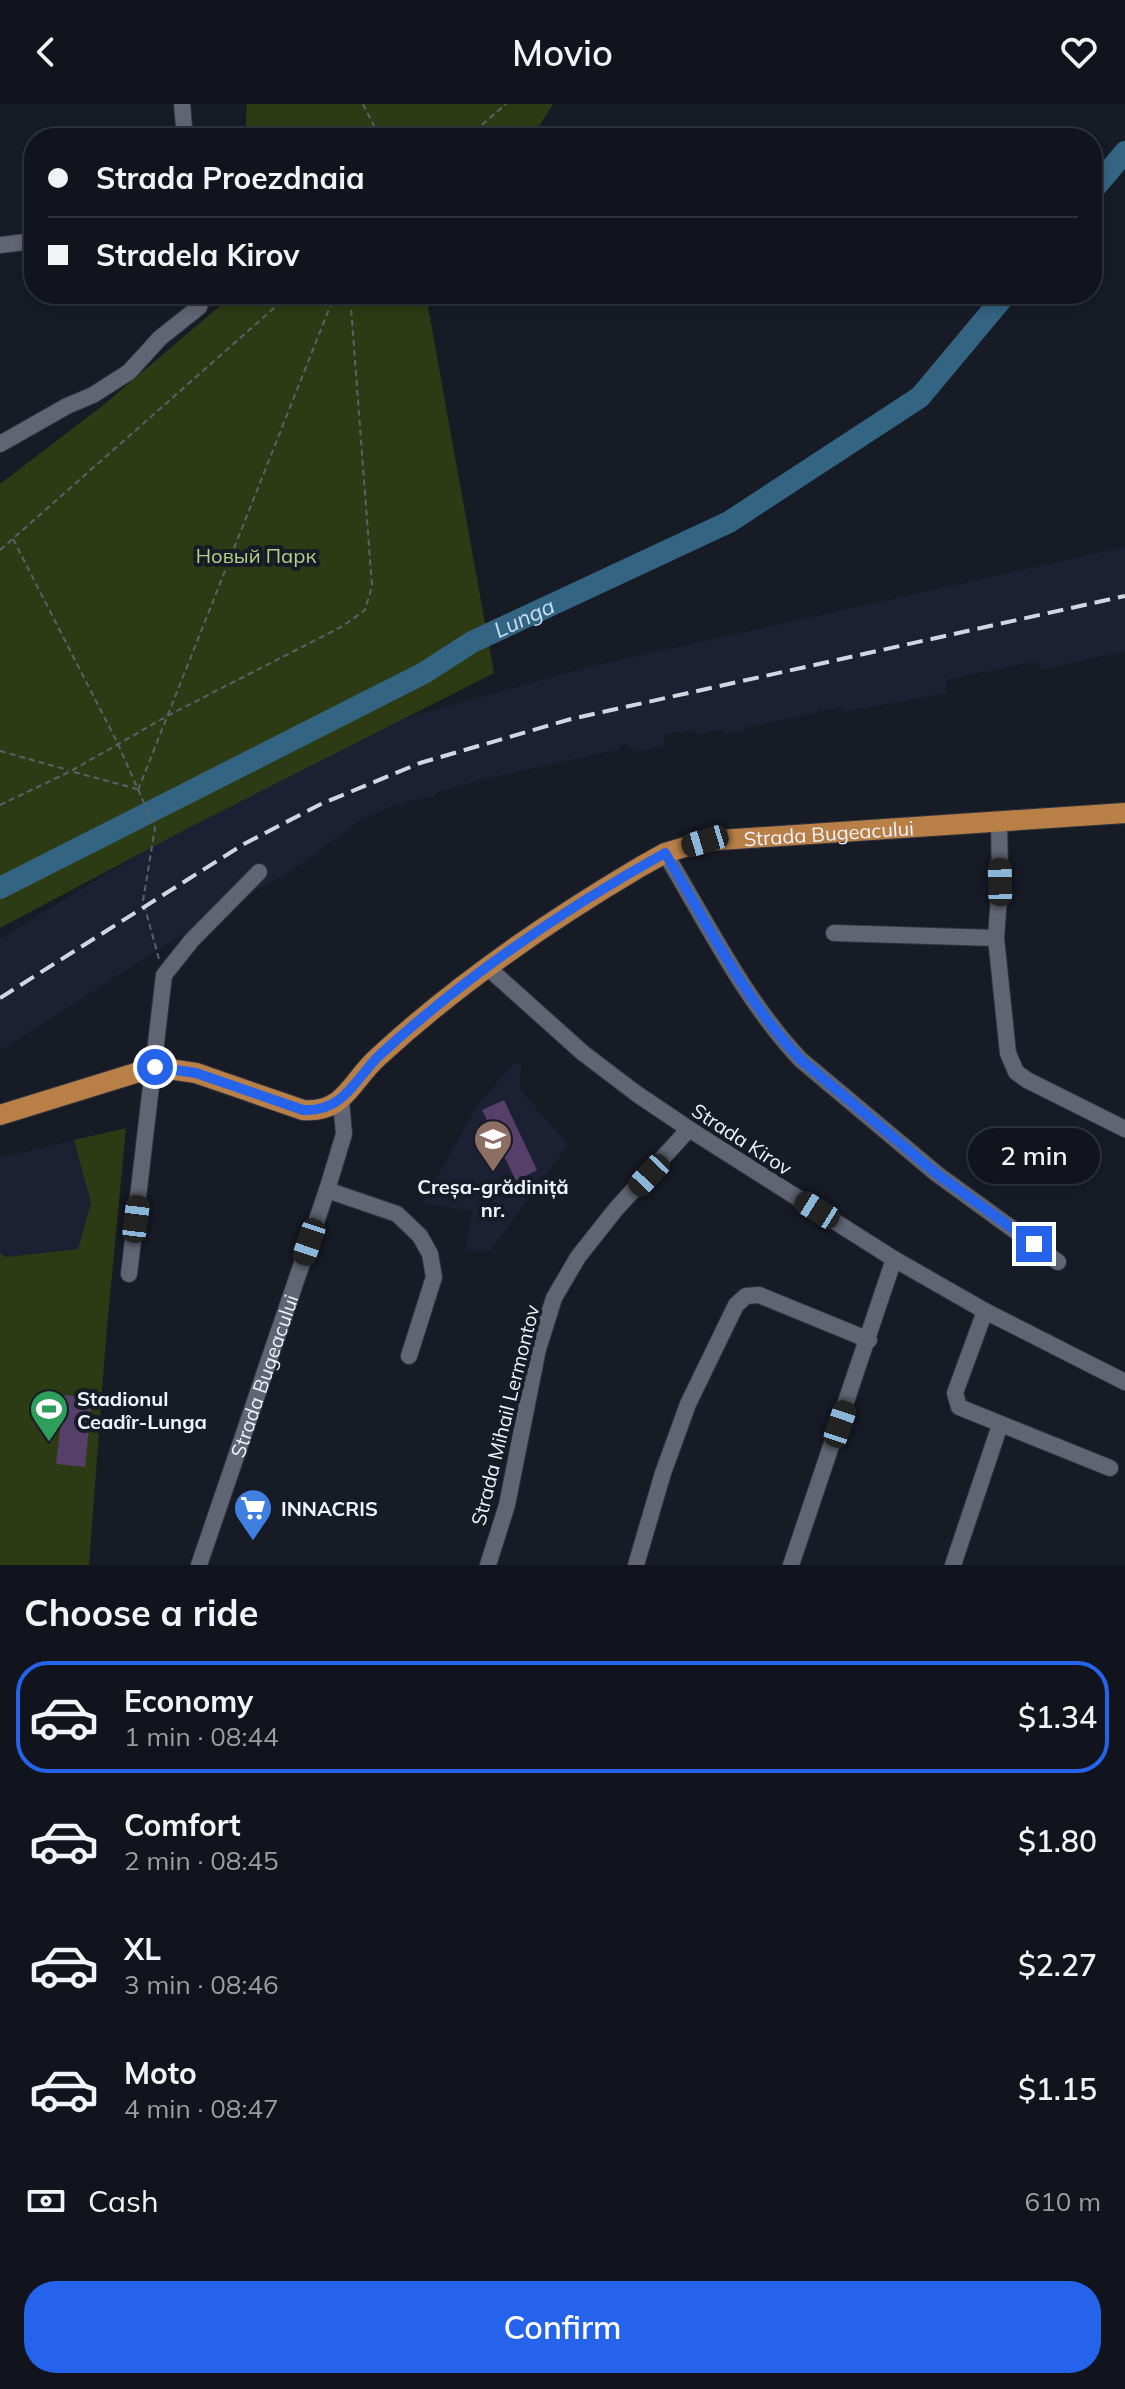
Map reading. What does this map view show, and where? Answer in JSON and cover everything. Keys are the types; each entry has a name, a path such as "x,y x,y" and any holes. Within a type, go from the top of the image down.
{"main road":[{"name":"Strada Bugeacului","path":"341,1101 373,1061 448,995 620,879 665,853 705,841 735,837 1125,813"},
{"path":"0,1115 155,1067 196,1073 303,1110 318,1111 341,1101"}],"street":[{"path":"182,104 184,128"},
{"path":"0,245 24,242"},
{"path":"0,444 93,395 129,372 160,338 200,304"},
{"path":"999,822 1000,882 996,938 1008,1053 1016,1072 1027,1080 1125,1129"},
{"path":"665,853 739,976 781,1039 801,1060 937,1174 1058,1262"},
{"path":"129,1274 164,975 192,940 259,872"},
{"path":"834,933 996,938"},
{"name":"Strada Kirov","path":"487,967 583,1053 689,1129 894,1259 985,1311 1125,1382"},
{"name":"Strada Bugeacului","path":"199,1565 327,1190 344,1134 341,1101"},
{"name":"Strada Mihail Lermontov","path":"488,1565 507,1505 538,1349 554,1298 578,1257 616,1209 689,1129"},
{"path":"327,1190 397,1214 420,1236 430,1254 434,1277 409,1356"},
{"path":"791,1565 894,1259"},
{"path":"636,1565 663,1473 688,1404 736,1305 746,1296 759,1295 869,1340"},
{"path":"985,1311 955,1393 959,1407 1110,1468"},
{"path":"953,1565 1000,1425"}],"path":[{"path":"363,104 375,128"},
{"path":"478,128 506,104"},
{"path":"0,550 279,304"},
{"path":"138,790 331,304"},
{"path":"0,805 71,771 169,715 343,626 365,610 372,586 351,304"},
{"path":"13,539 118,744 155,828 143,901 164,975"},
{"path":"0,751 138,790"}],"shaded area":[{"path":"1125,547 1125,651 1041,670 1037,661 946,680 947,693 844,712 842,707 825,710 820,707 816,713 747,727 744,732 726,733 724,729 696,735 694,730 664,735 665,746 636,752 621,744 621,749 480,780 437,792 434,797 398,803 359,821 300,865 167,944 0,1051 0,939 227,800 384,724 592,666"},
{"name":"Creșa-grădiniță nr.","path":"514,1063 521,1064 520,1089 568,1145 490,1251 465,1251 472,1211 426,1204 424,1201 477,1105"},
{"path":"74,1140 91,1203 78,1249 5,1257 0,1253 0,1158"}],"green space":[{"path":"247,104 553,104 538,128 246,128"},
{"name":"Новый Парк","path":"222,304 430,304 494,673 192,826 0,928 0,484 101,407"},
{"name":"Stadionul Ceadîr-Lunga","path":"126,1128 89,1565 0,1565 0,1253 6,1257 78,1249 91,1203 74,1140"}],"building":[{"path":"504,1100 537,1170 516,1181 482,1110"},
{"path":"64,1395 92,1398 85,1467 56,1464"}],"waterway":[{"name":"Lunga","path":"1102,179 1125,152"},
{"name":"Lunga","path":"0,888 424,673 472,642 729,522 920,397 998,304"}],"railway":[{"path":"0,998 244,844 321,804 420,763 571,719 1125,596"}],"place":[{"name":"Creșa-grădiniță nr.","path":"493,1173"},
{"name":"Stadionul Ceadîr-Lunga","path":"49,1443"},
{"name":"INNACRIS","path":"253,1542"}],"route":[{"path":"155,1067 196,1073 303,1110 318,1111 341,1101 373,1061 448,995 620,879 665,853 781,1039 801,1060 937,1174 1034,1244"}]}
